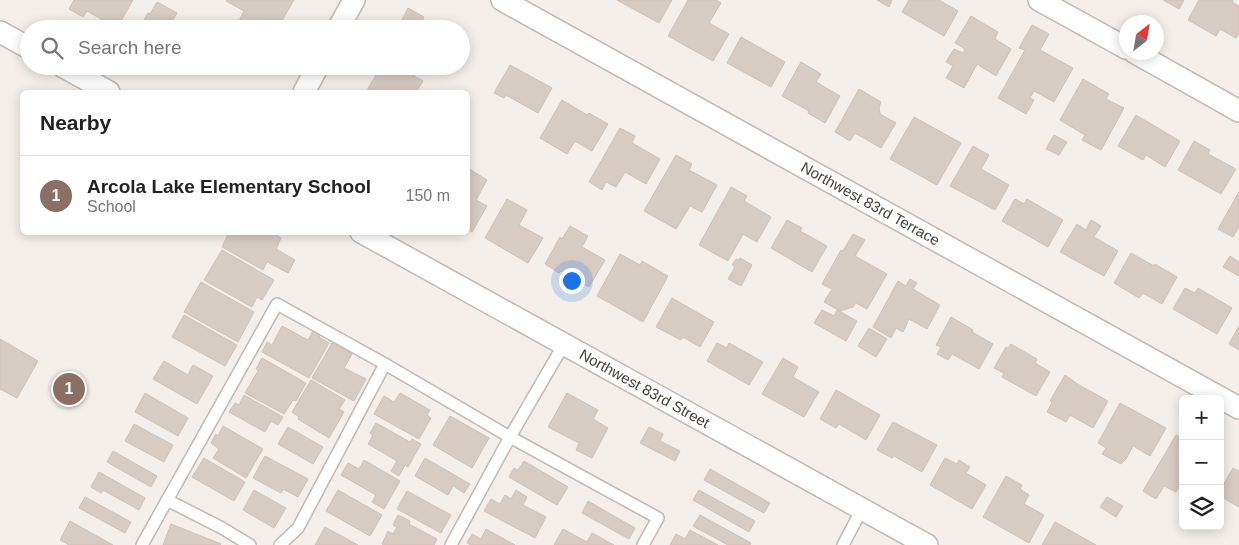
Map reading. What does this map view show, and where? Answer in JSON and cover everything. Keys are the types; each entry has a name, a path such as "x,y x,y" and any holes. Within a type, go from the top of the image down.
{"street":[{"path":"343,20 354,0"},
{"name":"Northwest 83rd Terrace","path":"502,0 1239,408"},
{"path":"1039,0 1119,44"},
{"path":"0,32 20,43"},
{"path":"1148,60 1239,110"},
{"path":"78,75 105,90"},
{"path":"305,90 313,75"},
{"name":"Northwest 83rd Street","path":"366,235 927,545"}],"lane":[{"path":"142,545 277,304 510,437 658,518 643,545"},
{"path":"451,545 564,344"},
{"path":"280,545 298,528 385,364"},
{"path":"167,500 222,528 250,545"},
{"path":"843,545 862,509"}],"building":[{"path":"74,0 133,0 122,20 103,20 87,11 83,17 69,9"},
{"path":"294,0 282,20 240,20 244,11 226,1"},
{"path":"617,0 672,0 659,23"},
{"path":"688,0 716,0 721,3 709,23 729,34 713,61 668,36"},
{"path":"877,0 892,0 889,7"},
{"path":"909,0 939,0 958,11 944,36 902,12"},
{"path":"1163,0 1184,0 1179,9"},
{"path":"1199,0 1233,0 1232,2 1239,6 1239,33 1236,38 1220,29 1216,36 1188,20"},
{"path":"157,2 177,13 173,20 144,20 148,13 150,14"},
{"path":"408,8 424,17 422,20 402,20"},
{"path":"971,16 998,32 995,39 1011,49 996,76 977,64 964,88 946,78 953,66 946,62 954,49 963,53 965,49 955,43"},
{"path":"1032,25 1049,34 1040,50 1073,68 1054,102 1034,91 1030,98 1034,100 1026,114 998,98 1025,50 1019,48"},
{"path":"741,37 785,62 771,87 727,63"},
{"path":"801,62 821,74 816,82 840,96 825,123 808,113 809,111 782,96"},
{"path":"510,65 552,88 538,113 506,95 504,98 494,93"},
{"path":"376,75 413,75 423,81 417,90 367,90"},
{"path":"1083,79 1109,94 1106,99 1124,108 1101,150 1082,140 1085,135 1060,120"},
{"path":"859,89 881,102 879,107 880,114 896,123 881,148 855,133 850,141 835,132"},
{"path":"562,100 587,115 589,113 608,124 592,151 575,141 567,154 540,138"},
{"path":"1136,115 1180,141 1165,167 1146,155 1143,160 1118,146"},
{"path":"914,117 961,143 937,185 890,159"},
{"path":"620,128 635,136 632,143 660,159 646,184 625,172 616,187 606,182 602,190 589,182"},
{"path":"1054,135 1067,142 1059,155 1046,149"},
{"path":"1194,141 1210,150 1208,154 1236,169 1221,194 1178,170"},
{"path":"973,146 989,155 981,169 1009,185 995,210 950,186"},
{"path":"676,155 692,164 689,170 717,185 702,212 690,206 676,229 644,211"},
{"path":"470,169 487,180 476,200 487,206 472,232 470,230"},
{"path":"731,187 747,196 744,201 771,217 757,242 743,234 728,261 699,245"},
{"path":"1239,192 1239,227 1233,237 1218,229"},
{"path":"507,199 527,210 519,225 543,238 528,263 485,238"},
{"path":"1015,199 1024,204 1027,199 1063,220 1048,247 1002,221"},
{"path":"787,220 802,228 800,231 827,246 812,272 771,248"},
{"path":"1091,220 1101,226 1094,237 1118,251 1104,276 1060,252 1077,224 1086,230"},
{"path":"570,226 588,236 582,247 605,260 589,287 545,264 560,237 562,239"},
{"path":"853,234 865,240 855,256 887,274 867,309 856,303 853,307 840,311 824,302 832,289 822,284 841,250 843,251"},
{"path":"228,235 276,235 281,238 276,249 295,260 288,273 267,262 263,270 222,247"},
{"path":"222,250 274,280 262,300 257,297 252,307 204,280"},
{"path":"1131,253 1177,277 1162,304 1143,293 1139,298 1114,283"},
{"path":"620,254 640,265 642,261 668,276 643,322 597,296"},
{"path":"1230,256 1239,262 1239,276 1223,267"},
{"path":"740,258 752,265 741,286 728,279 735,267 732,265 736,259"},
{"path":"910,279 917,283 913,289 940,305 927,329 909,319 903,332 896,328 891,338 873,327 898,281 906,286"},
{"path":"201,282 254,312 238,342 184,312"},
{"path":"1185,288 1195,293 1198,288 1232,308 1217,334 1173,309"},
{"path":"672,298 714,322 700,347 683,337 681,340 656,327"},
{"path":"822,310 834,316 837,310 857,321 846,341 814,323"},
{"path":"184,315 237,345 225,366 172,337"},
{"path":"951,317 993,344 979,369 952,354 948,360 937,354 941,347 936,345"},
{"path":"282,326 308,340 313,331 321,335 319,337 329,343 309,378 262,352 267,342 272,345"},
{"path":"1239,326 1239,350 1229,344"},
{"path":"869,328 887,339 876,357 858,346"},
{"path":"0,339 38,361 17,398 0,389"},
{"path":"332,343 352,354 344,368 366,379 354,401 312,378"},
{"path":"717,343 727,348 729,343 763,362 749,385 707,361"},
{"path":"1011,344 1037,359 1035,363 1050,372 1036,396 1002,377 1004,373 994,368 1006,347 1008,348"},
{"path":"262,358 306,383 296,401 293,400 284,414 245,393 258,371 256,369"},
{"path":"783,358 798,367 793,377 819,392 804,417 762,394"},
{"path":"164,361 188,375 193,365 213,376 197,404 153,379"},
{"path":"1065,375 1108,401 1093,428 1070,415 1066,422 1047,412 1052,403 1050,401"},
{"path":"311,380 345,400 339,409 344,412 329,438 298,419 299,417 292,412"},
{"path":"836,390 880,415 866,440 839,424 836,428 820,419"},
{"path":"145,393 188,418 178,436 135,412"},
{"path":"400,393 430,410 427,415 431,418 419,439 374,414 384,396 394,402"},
{"path":"567,393 598,410 593,419 608,428 592,458 576,450 579,443 548,427"},
{"path":"244,395 283,417 278,425 271,421 265,432 229,412 235,403 239,405"},
{"path":"1120,403 1166,428 1150,456 1133,446 1121,464 1102,454 1106,448 1098,443"},
{"path":"450,416 489,438 472,468 433,445"},
{"path":"893,422 937,445 922,472 894,456 892,458 877,450"},
{"path":"376,423 410,442 412,439 421,444 408,467 405,465 399,476 391,471 397,461 368,444 373,435 370,433"},
{"path":"134,424 173,445 164,462 125,441"},
{"path":"223,426 263,449 246,478 213,458 219,449 211,443 216,434 218,436"},
{"path":"288,427 323,447 313,464 278,444"},
{"path":"649,427 663,434 660,441 680,451 675,461 640,443"},
{"path":"1176,435 1179,437 1179,487 1176,492 1164,486 1156,499 1143,491"},
{"path":"113,451 157,476 151,487 107,462"},
{"path":"265,456 308,479 298,497 283,489 281,493 253,478"},
{"path":"204,458 245,482 234,501 192,477"},
{"path":"425,458 470,484 464,493 453,486 448,495 415,476"},
{"path":"945,458 957,464 959,460 970,467 966,473 986,485 972,509 930,485"},
{"path":"364,460 400,481 384,509 372,502 376,495 341,475 348,463 359,469"},
{"path":"524,461 568,487 557,505 509,477 514,468 518,470"},
{"path":"1233,468 1239,471 1239,507 1224,498 1224,483"},
{"path":"710,469 770,503 764,513 704,480"},
{"path":"99,472 145,498 139,510 103,490 101,493 91,487"},
{"path":"1006,476 1022,485 1020,489 1029,495 1024,504 1044,515 1029,543 983,517"},
{"path":"254,490 286,508 274,528 243,510"},
{"path":"338,490 382,515 370,536 326,511"},
{"path":"516,490 527,497 523,505 546,517 535,538 484,511 491,499 500,504 505,495 511,499"},
{"path":"699,490 755,521 749,532 693,500"},
{"path":"407,491 451,515 441,533 397,509"},
{"path":"85,497 131,522 125,533 79,508"},
{"path":"1107,497 1123,506 1116,517 1100,507"},
{"path":"588,501 635,528 629,539 582,513"},
{"path":"398,515 410,521 409,524 437,539 434,545 382,544 388,531 393,534 397,527 393,525"},
{"path":"700,515 751,543 750,545 728,545 693,526"},
{"path":"70,521 113,545 69,545 60,540"},
{"path":"1055,522 1096,545 1042,545"},
{"path":"171,524 221,544 163,545"},
{"path":"325,527 358,545 315,545"},
{"path":"486,529 515,545 471,545 467,543 472,534 481,539"},
{"path":"563,529 587,542 592,533 614,545 554,545"},
{"path":"690,530 718,545 670,545 676,534 685,539"}],"place":[{"name":"Arcola Lake Elementary School","path":"69,389"}]}
